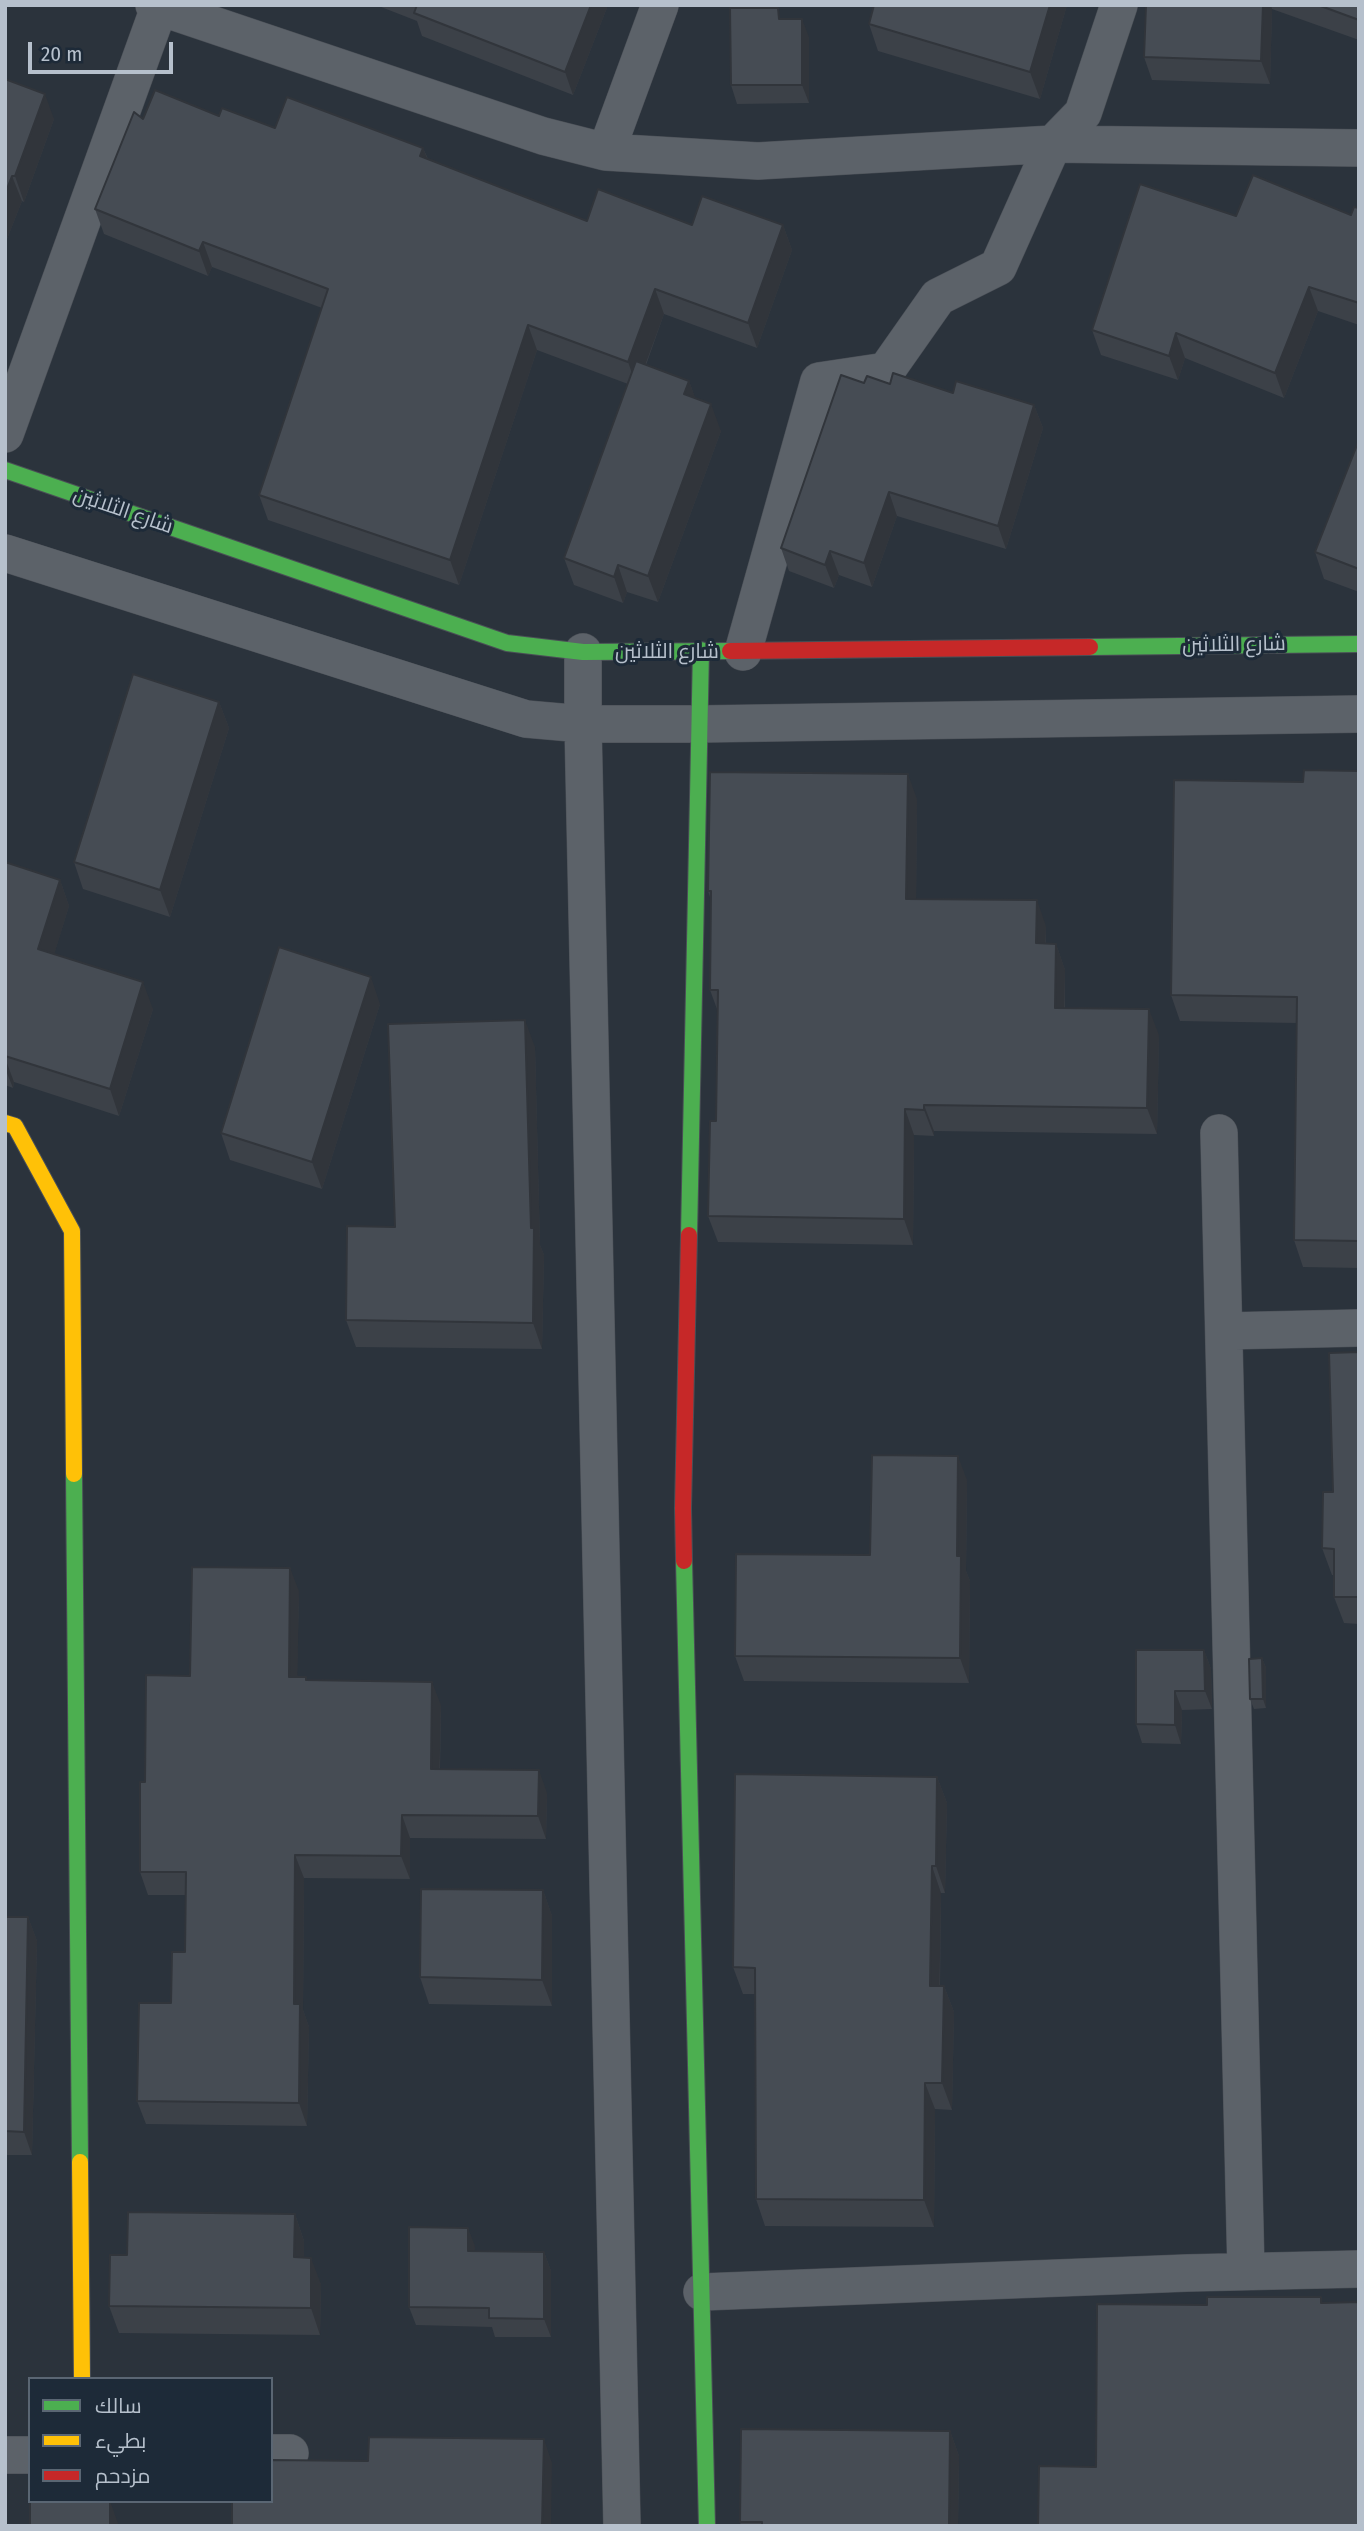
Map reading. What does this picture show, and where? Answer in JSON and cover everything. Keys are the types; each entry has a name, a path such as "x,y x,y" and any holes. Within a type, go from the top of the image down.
{"street":[{"path":"606,152 660,5"},
{"path":"743,652 819,381 886,371 938,297 998,267 1053,144 1083,113 1119,5"},
{"path":"5,435 158,6 542,136 606,152 758,161 1053,144 1359,148"},
{"name":"شارع الثلاثين","path":"5,470 507,643 583,652 743,652 1359,643"},
{"path":"5,553 526,719 583,724 699,724 1359,714"},
{"path":"701,650 682,1508 707,2526"},
{"path":"583,652 622,2526"},
{"path":"5,1123 15,1126 72,1231 82,2377"},
{"path":"1219,1133 1246,2271"},
{"path":"1224,1331 1359,1328"},
{"path":"702,2292 1359,2269"},
{"path":"5,2455 28,2455"}],"building":[{"path":"417,5 591,5 565,72 414,13"},
{"path":"874,5 1050,5 1030,72 869,24"},
{"path":"1146,5 1263,5 1261,61 1144,57"},
{"path":"1318,5 1359,5 1359,20"},
{"path":"730,8 778,8 779,19 802,19 802,85 731,85"},
{"path":"5,79 45,94 15,176 12,176 5,194"},
{"path":"155,90 219,116 222,108 275,128 287,97 423,148 420,156 587,221 598,189 692,225 702,196 783,225 748,323 655,289 628,362 528,325 450,560 259,495 328,289 203,242 199,251 95,209 134,112 143,119"},
{"path":"1253,175 1351,215 1354,207 1359,208 1359,303 1309,287 1275,373 1176,333 1169,356 1092,330 1140,184 1236,216"},
{"path":"636,361 689,381 684,394 711,404 648,576 618,565 614,577 564,558"},
{"path":"893,373 953,393 956,381 1034,405 998,526 889,492 864,563 830,551 825,565 781,548 841,375 864,383 867,376 890,384"},
{"path":"1359,440 1359,569 1315,552"},
{"path":"133,674 219,702 160,890 74,862"},
{"path":"1304,770 1359,771 1359,1241 1294,1240 1297,997 1171,995 1174,780 1303,782"},
{"path":"710,772 908,774 906,899 1037,900 1036,943 1056,944 1055,1008 1149,1009 1147,1108 924,1105 924,1110 905,1109 904,1219 708,1216 710,1121 716,1121 718,990 710,990"},
{"path":"5,862 60,880 38,949 143,982 110,1089 5,1056"},
{"path":"279,947 371,977 312,1162 221,1133"},
{"path":"525,1020 531,1228 534,1228 533,1323 346,1320 347,1226 395,1227 388,1024"},
{"path":"1359,1352 1359,1597 1334,1597 1334,1549 1322,1548 1323,1492 1333,1492 1329,1353"},
{"path":"872,1455 958,1456 960,1658 735,1656 736,1554 870,1555"},
{"path":"192,1567 290,1568 289,1677 306,1677 306,1680 432,1682 431,1769 539,1770 538,1816 402,1815 401,1856 295,1855 294,2004 300,2004 299,2103 137,2101 139,2003 171,2003 172,1952 185,1952 186,1872 140,1872 140,1782 145,1782 146,1675 190,1676"},
{"path":"1136,1650 1204,1650 1205,1691 1175,1691 1175,1725 1136,1724"},
{"path":"1262,1658 1263,1699 1250,1699 1249,1659"},
{"path":"735,1774 937,1777 930,1986 944,1986 942,2083 925,2083 924,2200 756,2199 755,1968 733,1967"},
{"path":"421,1889 543,1890 542,1980 420,1977"},
{"path":"5,1917 28,1917 24,2132 5,2131"},
{"path":"128,2212 295,2214 294,2257 311,2258 311,2308 109,2306 110,2255 127,2255"},
{"path":"409,2227 468,2228 468,2251 544,2252 544,2319 489,2318 489,2308 409,2307"},
{"path":"1207,2297 1321,2297 1321,2303 1359,2302 1359,2526 1038,2526 1039,2466 1096,2467 1097,2304 1207,2305"},
{"path":"741,2429 950,2431 949,2526 762,2526 762,2522 740,2522"},
{"path":"369,2437 544,2439 542,2526 232,2526 232,2503 273,2503 273,2460 368,2461"},
{"path":"30,2503 110,2503 110,2526 30,2526"}],"traffic: fast":[{"path":"5,470 507,643 583,652 730,651"},
{"path":"1090,647 1359,644"},
{"path":"689,1235 701,650"},
{"path":"74,1474 80,2162"},
{"path":"684,1561 707,2526"}],"traffic: slow":[{"path":"5,1123 15,1126 72,1231 74,1474"},
{"path":"80,2162 82,2377"}],"traffic: jam":[{"path":"730,651 1090,647"},
{"path":"684,1561 689,1235"}]}
